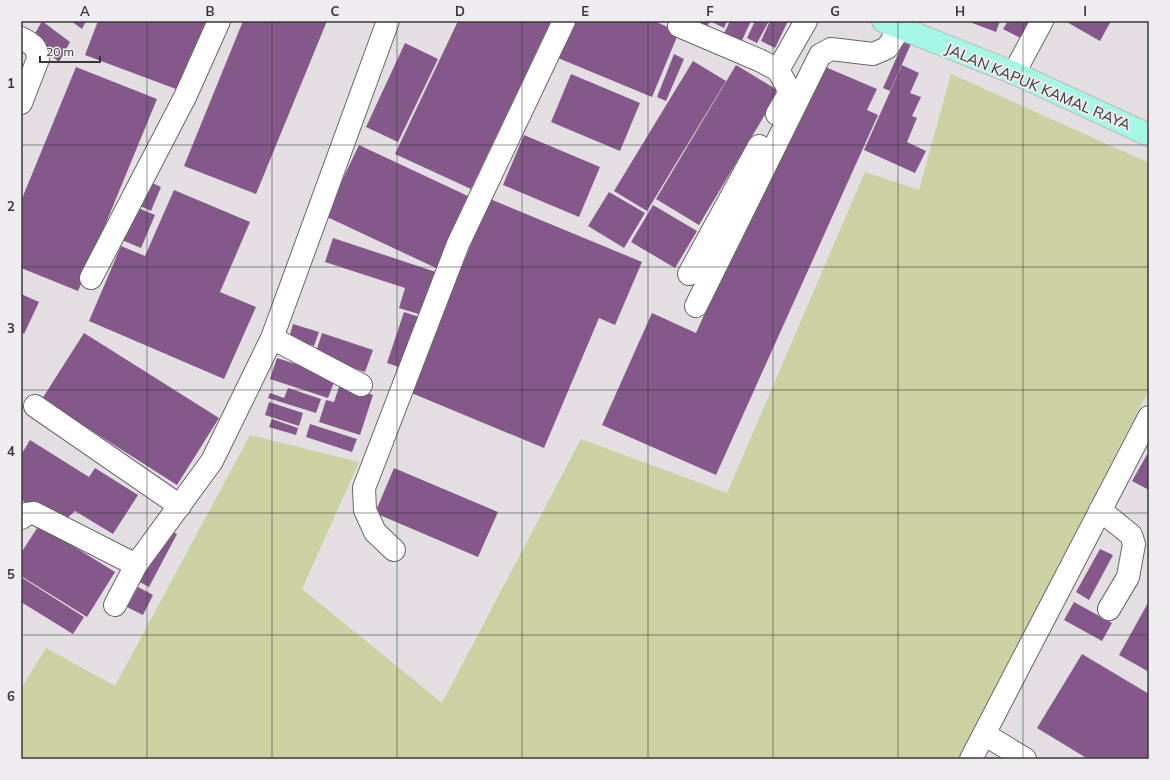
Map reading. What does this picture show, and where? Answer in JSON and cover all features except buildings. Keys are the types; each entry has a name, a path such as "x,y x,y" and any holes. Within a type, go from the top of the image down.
{"main road":[{"name":"JALAN KAPUK KAMAL RAYA","path":"891,25 1014,73 1149,135"}],"street":[{"path":"91,278 186,97 219,21"},
{"path":"115,605 136,566 212,462 272,338 388,21"},
{"path":"394,550 375,532 365,510 364,488 458,244 564,21"},
{"path":"778,70 806,21"},
{"path":"1014,73 1042,21"},
{"path":"696,306 820,55 830,49 873,54 887,48 891,25"},
{"path":"679,26 761,61 778,70 787,86 787,97 689,274"},
{"path":"21,38 33,45 37,52 38,59 21,104"},
{"path":"272,338 361,384"},
{"path":"35,406 180,506"},
{"path":"971,759 1149,416"},
{"path":"1100,510 1140,531 1134,544 1128,577 1110,609"},
{"path":"21,518 27,514 34,514 136,566"},
{"path":"984,734 1025,759"}],"green space":[{"path":"951,74 1149,163 1149,390 958,759 21,759 21,689 46,648 115,686 250,435 359,462 302,589 442,703 581,439 727,493 865,172 919,190"}]}
